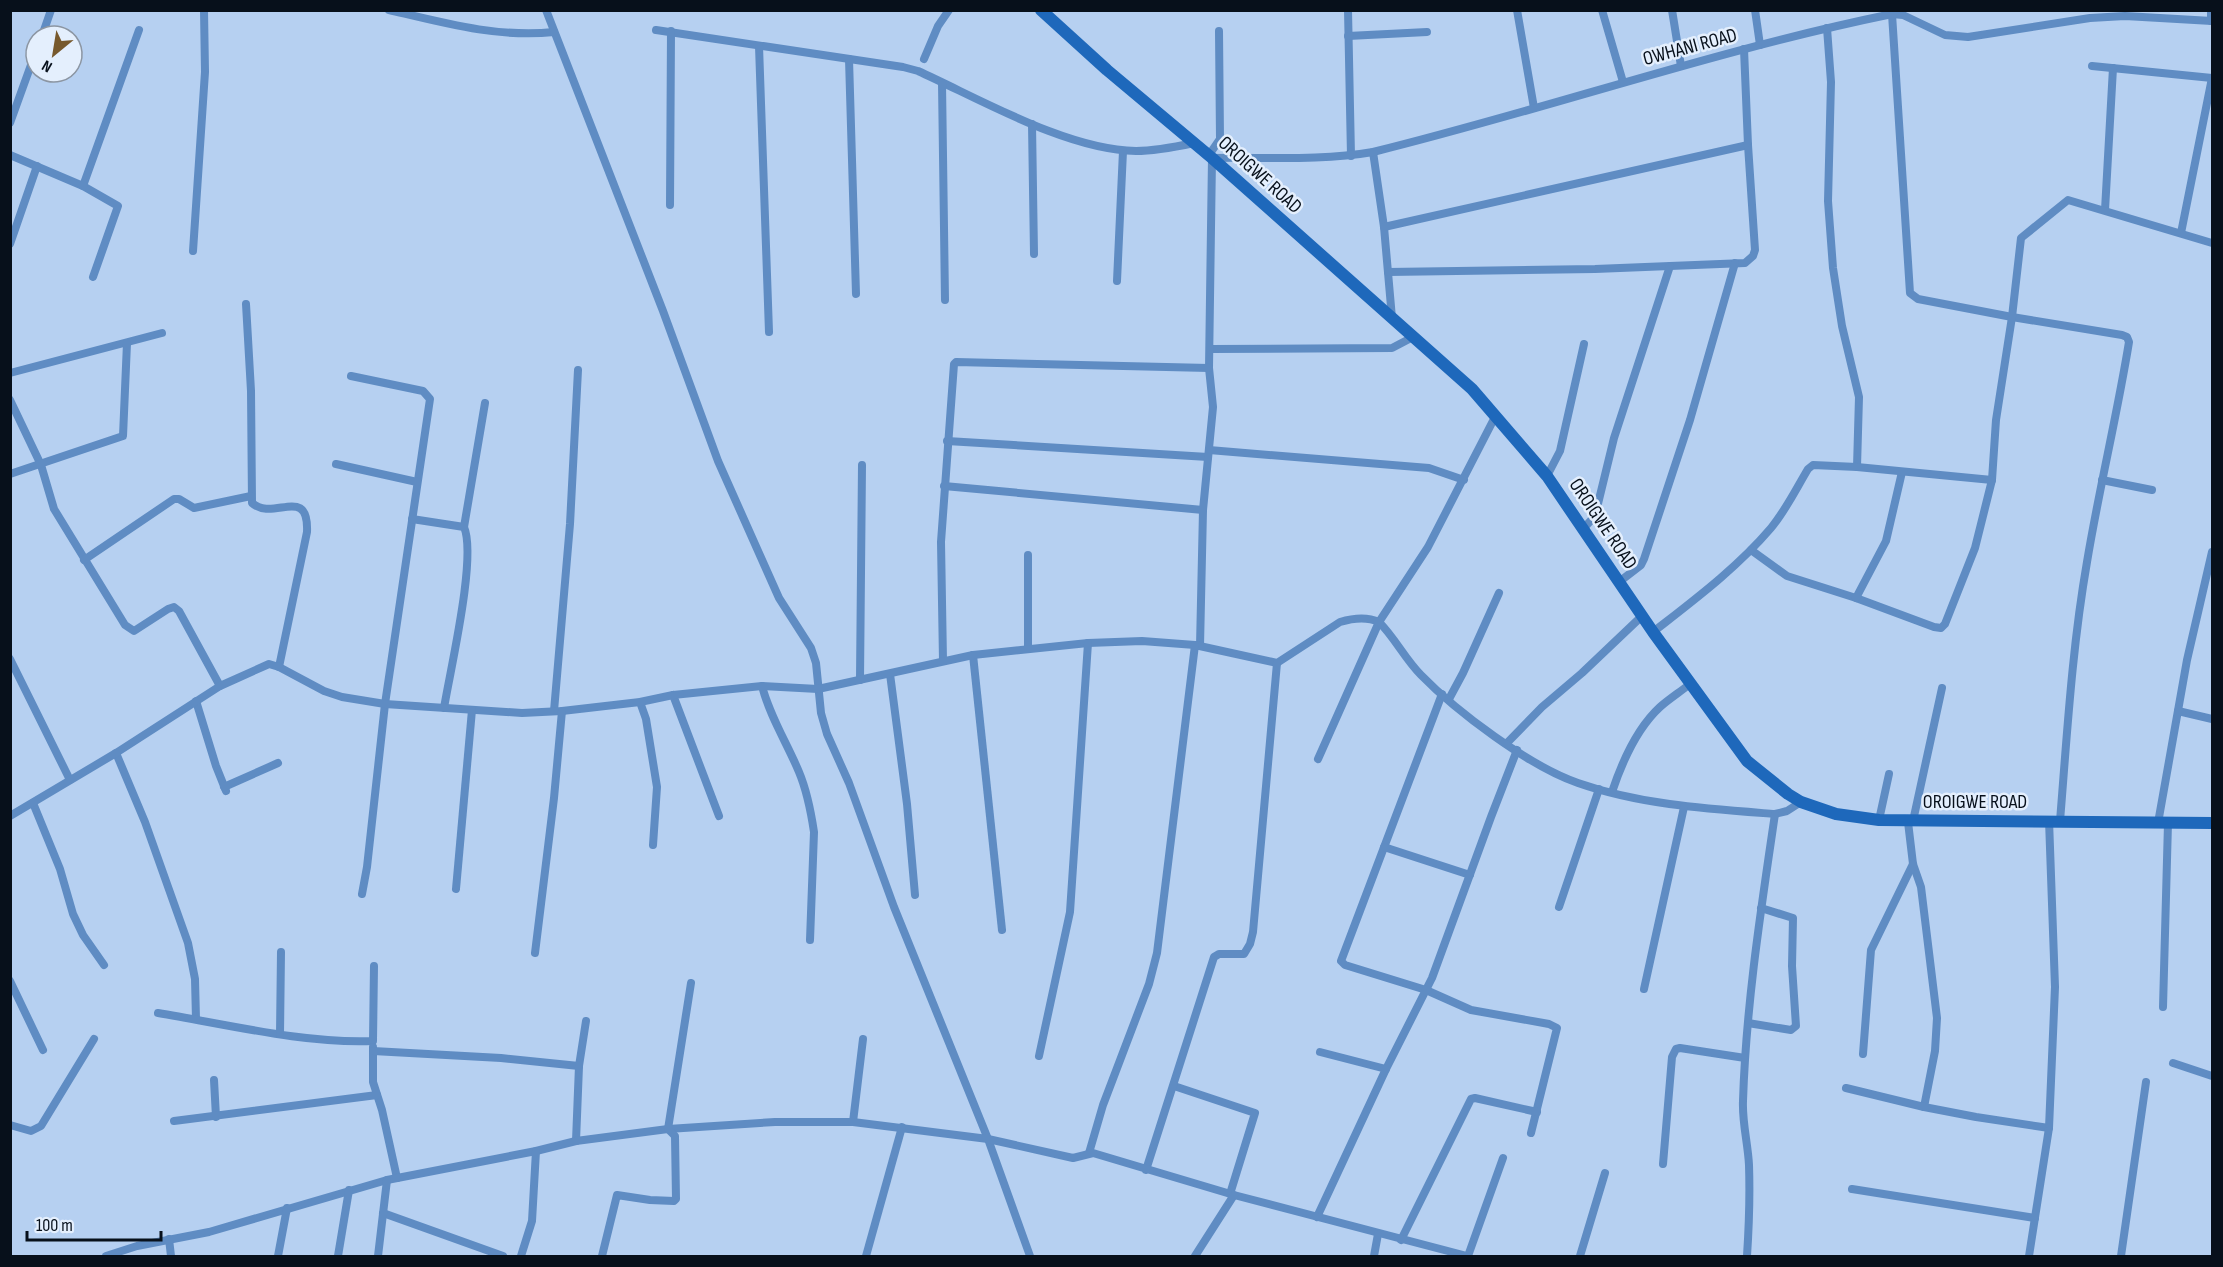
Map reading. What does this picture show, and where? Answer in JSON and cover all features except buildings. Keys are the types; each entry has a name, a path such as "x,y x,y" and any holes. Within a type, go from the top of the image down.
{"street":[{"path":"193,251 205,72 204,10"},
{"path":"389,10 447,24 515,35 554,32"},
{"path":"546,10 663,311 718,460 779,598 811,648 818,674 821,713 827,734 849,783 894,907 988,1139 1030,1257"},
{"path":"924,59 938,26 949,10"},
{"name":"OROIGWE ROAD","path":"1041,10 1210,156 1472,389 1547,476 1653,632 1748,761 1788,794 1801,802 1836,814 1880,820 2212,823"},
{"path":"1348,10 1351,156"},
{"path":"1517,10 1534,108"},
{"path":"1602,10 1623,82"},
{"path":"1672,10 1681,66"},
{"path":"1755,10 1760,45"},
{"path":"2029,1257 2049,1128 2055,987 2054,821 2086,563 2120,400 2129,342 2127,337 2122,335 1918,299 1910,293 1892,14 1903,15 1945,35 1968,37 2090,18 2125,16 2212,21 2211,10"},
{"name":"OWHANI ROAD","path":"1210,156 1302,159 1351,156 1373,152 1744,49 1892,14"},
{"path":"1827,28 1831,82 1828,178 1833,268 1842,326 1858,397 1857,467"},
{"path":"83,186 139,30"},
{"path":"656,30 903,67 942,82 1032,124 1085,143 1137,151 1194,143"},
{"path":"670,206 671,31"},
{"path":"1089,1153 1103,1105 1149,984 1157,953 1198,646 1203,510 1213,407 1209,368 1210,156 1220,139 1219,31"},
{"path":"1348,36 1427,32"},
{"path":"759,46 768,332"},
{"path":"1388,272 1670,266 1749,261 1755,250 1744,49"},
{"path":"849,58 856,294"},
{"path":"2092,66 2212,78 2181,233"},
{"path":"2105,210 2113,68"},
{"path":"942,82 945,300"},
{"path":"10,123 24,84"},
{"path":"1032,124 1034,255"},
{"path":"1384,227 1748,145"},
{"path":"1117,281 1123,150"},
{"path":"1373,152 1384,227 1392,319"},
{"path":"10,155 83,186 115,203 118,209 93,277"},
{"path":"10,244 37,166"},
{"path":"1751,550 1787,576 1941,628 1949,615 1975,548 1992,480 1996,420 2012,317 2020,241 2023,235 2068,200 2212,243"},
{"path":"1619,582 1641,565 1644,559 1683,441 1734,263"},
{"path":"1583,529 1595,516 1614,438 1670,266"},
{"path":"246,304 251,392 252,503 256,506 299,507 308,516 305,544 279,667"},
{"path":"10,373 162,333"},
{"path":"1210,349 1392,348 1413,337"},
{"path":"10,474 123,436 127,343"},
{"path":"1547,476 1560,451 1584,344"},
{"path":"943,662 941,542 952,368 957,362 1209,368"},
{"path":"535,953 553,809 578,370"},
{"path":"351,376 423,391 429,399 385,704 362,894"},
{"path":"10,400 41,465 54,509 130,630 138,629 174,607 220,686"},
{"path":"444,708 467,563 467,534 464,527 485,403"},
{"path":"1318,759 1379,622 1428,547 1496,415"},
{"path":"947,441 1209,453 1430,468 1464,480"},
{"path":"336,464 417,482"},
{"path":"860,680 862,465"},
{"path":"1653,632 1710,587 1751,550 1779,517 1808,469 1813,465 1992,480"},
{"path":"1856,598 1886,541 1902,472"},
{"path":"2102,480 2152,490"},
{"path":"944,486 1203,510"},
{"path":"84,560 174,499 179,499 194,508 251,496"},
{"path":"412,519 464,527"},
{"path":"2163,1007 2163,823 2178,711 2194,625 2212,552"},
{"path":"1028,555 1028,647"},
{"path":"1499,593 1463,673 1445,697 1341,956 1341,961 1345,965 1426,990 1471,1010 1549,1024 1557,1028 1531,1133"},
{"path":"1507,743 1535,713 1582,673 1642,616"},
{"path":"10,816 116,753 220,686 269,664 333,695 385,704 472,710 558,711 640,702 673,695 762,686 818,689 973,655 1028,647 1142,641 1198,646 1277,663 1340,622 1361,618 1379,622 1409,663 1478,724 1563,777 1599,789 1684,807 1775,814 1787,811 1801,802"},
{"path":"1039,1056 1070,912 1088,643"},
{"path":"973,655 1002,930"},
{"path":"10,659 69,780"},
{"path":"1146,1170 1214,957 1219,954 1244,954 1250,944 1253,932 1277,663"},
{"path":"890,674 915,896"},
{"path":"1612,792 1627,754 1647,721 1660,707 1690,684"},
{"path":"762,686 767,706 800,774 810,809 814,832 810,940"},
{"path":"1924,1107 1935,1051 1937,1018 1922,887 1913,864 1911,821 1942,688"},
{"path":"673,695 719,816"},
{"path":"196,701 225,789 278,763"},
{"path":"640,702 646,719 657,787 653,845"},
{"path":"456,888 472,710"},
{"path":"2178,711 2212,719"},
{"path":"1317,1217 1439,961 1517,750"},
{"path":"116,753 145,822 188,943 195,979 196,1019"},
{"path":"1880,820 1889,774"},
{"path":"1559,907 1599,789"},
{"path":"33,803 60,869 73,914 83,935 104,965"},
{"path":"1644,988 1684,807"},
{"path":"1747,1257 1749,1164 1742,1104 1748,1023 1761,908 1775,814"},
{"path":"1384,848 1470,875"},
{"path":"1863,1054 1871,950 1913,864"},
{"path":"1748,1023 1791,1030 1796,1026 1792,966 1793,918 1761,908"},
{"path":"280,1034 281,952"},
{"path":"374,966 373,1082 382,1110 397,1178"},
{"path":"10,981 43,1050"},
{"path":"602,1257 617,1195 650,1200 674,1201 676,1199 675,1136 669,1129 691,983"},
{"path":"158,1013 280,1034 373,1041"},
{"path":"576,1141 579,1066 586,1021"},
{"path":"10,1125 31,1131 41,1126 94,1039"},
{"path":"854,1122 863,1039"},
{"path":"1663,1164 1674,1052 1680,1048 1745,1058"},
{"path":"373,1051 501,1058 579,1066"},
{"path":"1320,1052 1386,1069"},
{"path":"2173,1063 2212,1076"},
{"path":"214,1080 216,1117"},
{"path":"2121,1257 2146,1082"},
{"path":"1174,1086 1256,1113 1232,1194 1195,1257"},
{"path":"1846,1088 1976,1118 2049,1128"},
{"path":"174,1121 376,1095"},
{"path":"1401,1240 1470,1099 1475,1098 1537,1112"},
{"path":"106,1257 137,1246 209,1232 387,1180 536,1152 576,1141 669,1129 776,1122 854,1122 988,1139 1072,1158 1089,1153 1468,1257 1503,1158"},
{"path":"866,1257 902,1127"},
{"path":"521,1257 532,1221 536,1152"},
{"path":"1580,1257 1605,1173"},
{"path":"378,1257 387,1180"},
{"path":"1852,1189 2035,1218"},
{"path":"338,1257 349,1190"},
{"path":"279,1257 287,1208"},
{"path":"383,1213 503,1257"},
{"path":"1374,1257 1378,1234"},
{"path":"169,1239 171,1257"}]}
